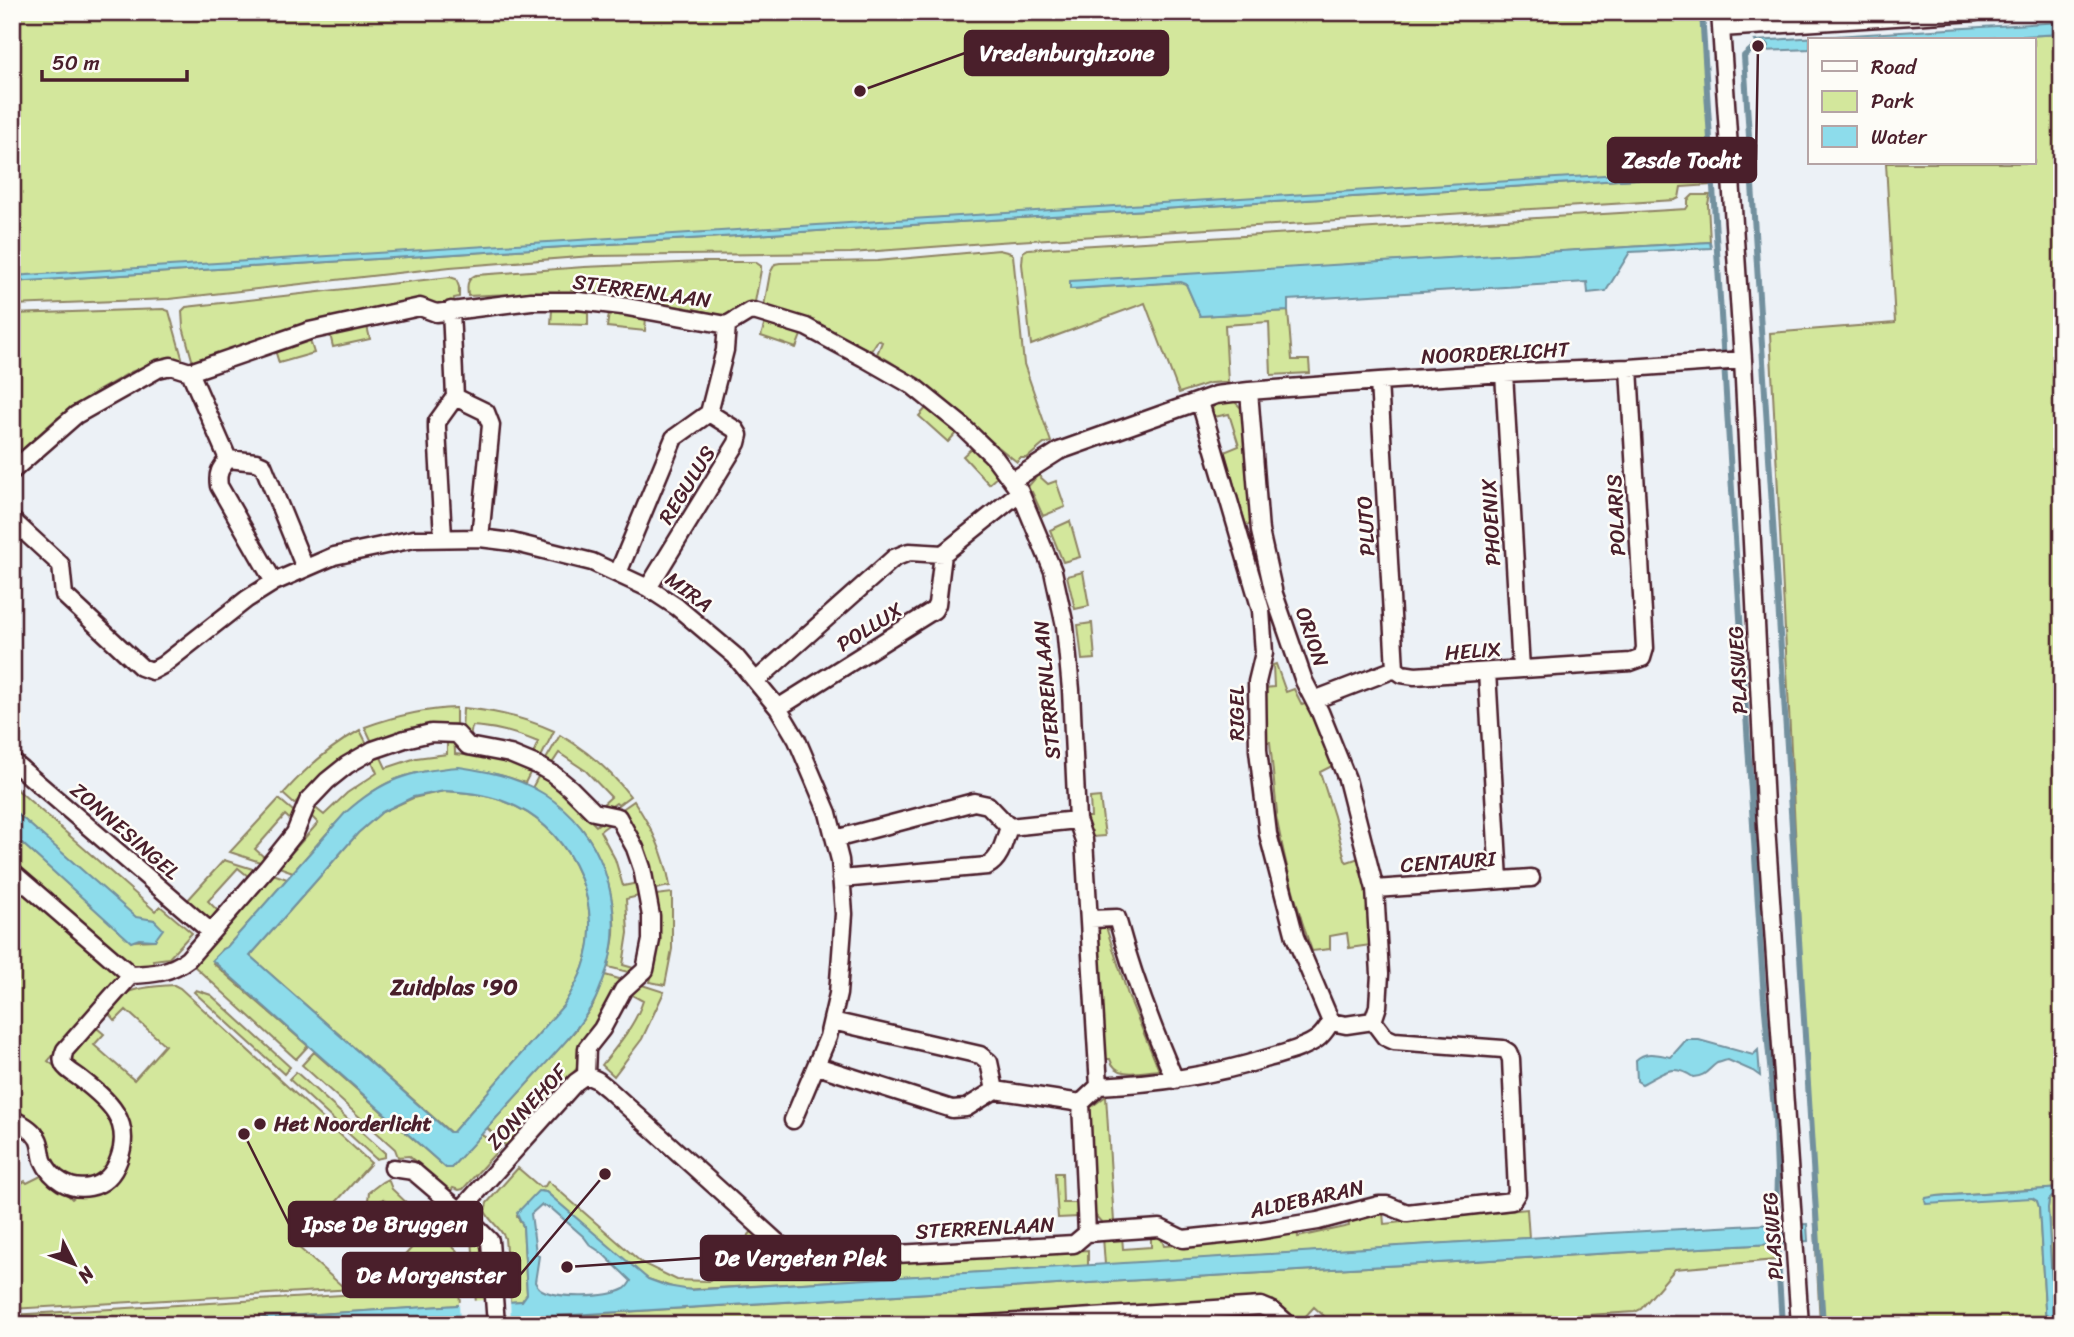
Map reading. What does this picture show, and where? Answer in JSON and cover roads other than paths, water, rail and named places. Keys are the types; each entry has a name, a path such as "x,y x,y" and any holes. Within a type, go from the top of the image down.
{"street":[{"path":"1720,20 1974,12"},
{"name":"PLASWEG","path":"1720,20 1743,360 1766,826 1800,1325"},
{"name":"STERRENLAAN","path":"12,471 76,415 158,369 171,366 190,373 309,331 420,307 436,313 531,301 578,301 727,325 750,311 806,327 864,358 913,386 960,424 995,458 1016,486 1053,571 1065,626 1071,690 1077,820 1084,840 1099,1086"},
{"path":"443,537 436,429 455,397 451,310"},
{"name":"REGULUS","path":"618,573 674,438 709,413 725,350 727,325"},
{"name":"NOORDERLICHT","path":"1249,391 1743,360"},
{"name":"POLARIS","path":"1629,368 1645,648 1642,659"},
{"path":"190,373 228,459"},
{"name":"PHOENIX","path":"1504,373 1521,669"},
{"name":"PLUTO","path":"1379,381 1395,669"},
{"path":"943,554 1059,450 1216,395 1249,391"},
{"name":"ORION","path":"1249,391 1260,531 1274,594 1304,681 1347,779 1375,888"},
{"path":"455,397 486,412 491,425 480,538"},
{"name":"RIGEL","path":"1200,401 1261,610 1264,653 1257,682 1258,750 1268,834 1295,937 1331,1023"},
{"name":"REGULUS","path":"648,588 737,443 739,435 736,430 709,413"},
{"path":"228,459 263,465 305,568"},
{"path":"228,459 220,469 219,486 274,582"},
{"name":"MIRA","path":"12,520 61,565 64,595 141,667 152,671 247,599 274,582 334,556 414,539 480,538 512,542 592,562 648,588 677,607 735,656 778,708 797,740 828,813 835,839 844,914 838,994 817,1066 793,1120"},
{"name":"POLLUX","path":"757,680 894,558 909,552 943,554 934,610 778,708"},
{"name":"HELIX","path":"1395,669 1402,674 1415,676 1631,662 1642,659"},
{"path":"1314,700 1395,669"},
{"path":"1487,672 1499,880"},
{"name":"ZONNEHOF","path":"131,975 159,973 176,968 188,959 295,833 307,801 348,765 373,750 405,738 432,733 457,734 468,746 509,754 539,766 581,797 594,812 618,817 635,848 651,916 651,940 645,970 623,990 602,1029 587,1048 586,1075 576,1082 460,1211"},
{"name":"ZONNESINGEL","path":"12,761 211,932"},
{"path":"835,839 974,802 988,805 1009,827"},
{"path":"1009,827 1077,820"},
{"path":"841,879 987,866 997,858 1009,827"},
{"path":"12,872 131,975 65,1050 62,1058 64,1065 98,1092 116,1112 123,1126 124,1144 107,1180 86,1188 65,1186 43,1161 38,1138 12,1119"},
{"name":"CENTAURI","path":"1373,1021 1378,1006 1380,974 1375,888 1531,878"},
{"path":"1090,919 1117,918 1149,1020 1175,1080"},
{"path":"832,1021 980,1055 989,1062 995,1090"},
{"path":"817,1066 952,1109 966,1108 995,1090 1081,1103 1099,1086 1175,1080 1240,1066 1300,1048 1319,1038 1331,1023 1346,1025 1373,1021"},
{"name":"ALDEBARAN","path":"1087,1233 1160,1228 1183,1239 1251,1233 1318,1221 1379,1205 1387,1205 1407,1213 1512,1201 1517,1193 1511,1059 1508,1052 1503,1049 1394,1041 1378,1030 1373,1021"},
{"name":"STERRENLAAN","path":"586,1075 608,1089 789,1253 807,1259 1074,1244 1087,1233 1081,1103"},
{"path":"393,1168 413,1171 490,1241 496,1325"},
{"path":"972,1325 1080,1321 1261,1306 1273,1311 1289,1325"}],"water":[{"path":"2062,22 2062,34 1990,38 1808,38 1808,49 1761,51 1755,41"},
{"path":"1683,170 1683,176 12,282 12,276"},
{"path":"1710,242 1711,248 1630,252 1606,291 1588,293 1587,282 1288,300 1288,311 1200,316 1186,284 1181,282 1070,289 1070,281"},
{"path":"459,767 484,771 532,787 554,801 573,818 600,860 613,908 613,933 610,959 602,983 593,1004 579,1025 451,1168 446,1168 212,960 227,947 345,813 359,801 385,785 411,774","holes":["444,791 499,800 537,819 569,854 587,898 590,921 589,945 583,968 563,1006 453,1132 449,1132 250,956 358,833 382,812 413,797"]},
{"path":"12,809 136,917 154,920 163,929 155,940 139,939 131,942 12,834"},
{"path":"1686,1040 1699,1040 1753,1055 1758,1050 1760,1076 1728,1060 1717,1063 1698,1076 1693,1077 1673,1070 1661,1073 1642,1084 1637,1081 1636,1060 1648,1054 1671,1057"},
{"path":"2062,1188 2062,1195 2052,1197 2048,1208 2054,1325 2046,1325 2037,1201 2032,1198 1926,1204 1925,1201 1926,1198 1937,1196"},
{"path":"538,1191 546,1192 648,1279 691,1290 1773,1224 1771,1206 1779,1206 1777,1221 1780,1225 1807,1224 1808,1241 1783,1243 1780,1249 1771,1244 410,1325 141,1325 522,1301 527,1294 523,1226 517,1213","holes":["541,1205 552,1209 631,1281 626,1288 606,1294 583,1296 560,1295 539,1288 535,1282 539,1256 536,1253 531,1214"]}],"waterway":[{"path":"1702,12 1764,1000 1775,1120 1776,1214"},
{"path":"1766,46 1752,49 1744,56 1823,1325"},
{"path":"1777,1243 1782,1325"}],"place":[{"name":"Zesde Tocht","path":"1758,46"},
{"name":"Vredenburghzone","path":"860,91"},
{"name":"Het Noorderlicht","path":"260,1124"},
{"name":"Ipse De Bruggen","path":"244,1134"},
{"name":"De Morgenster","path":"605,1174"},
{"name":"De Vergeten Plek","path":"567,1267"}],"district":[{"name":"Zuidplas '90","path":"454,987"}]}
